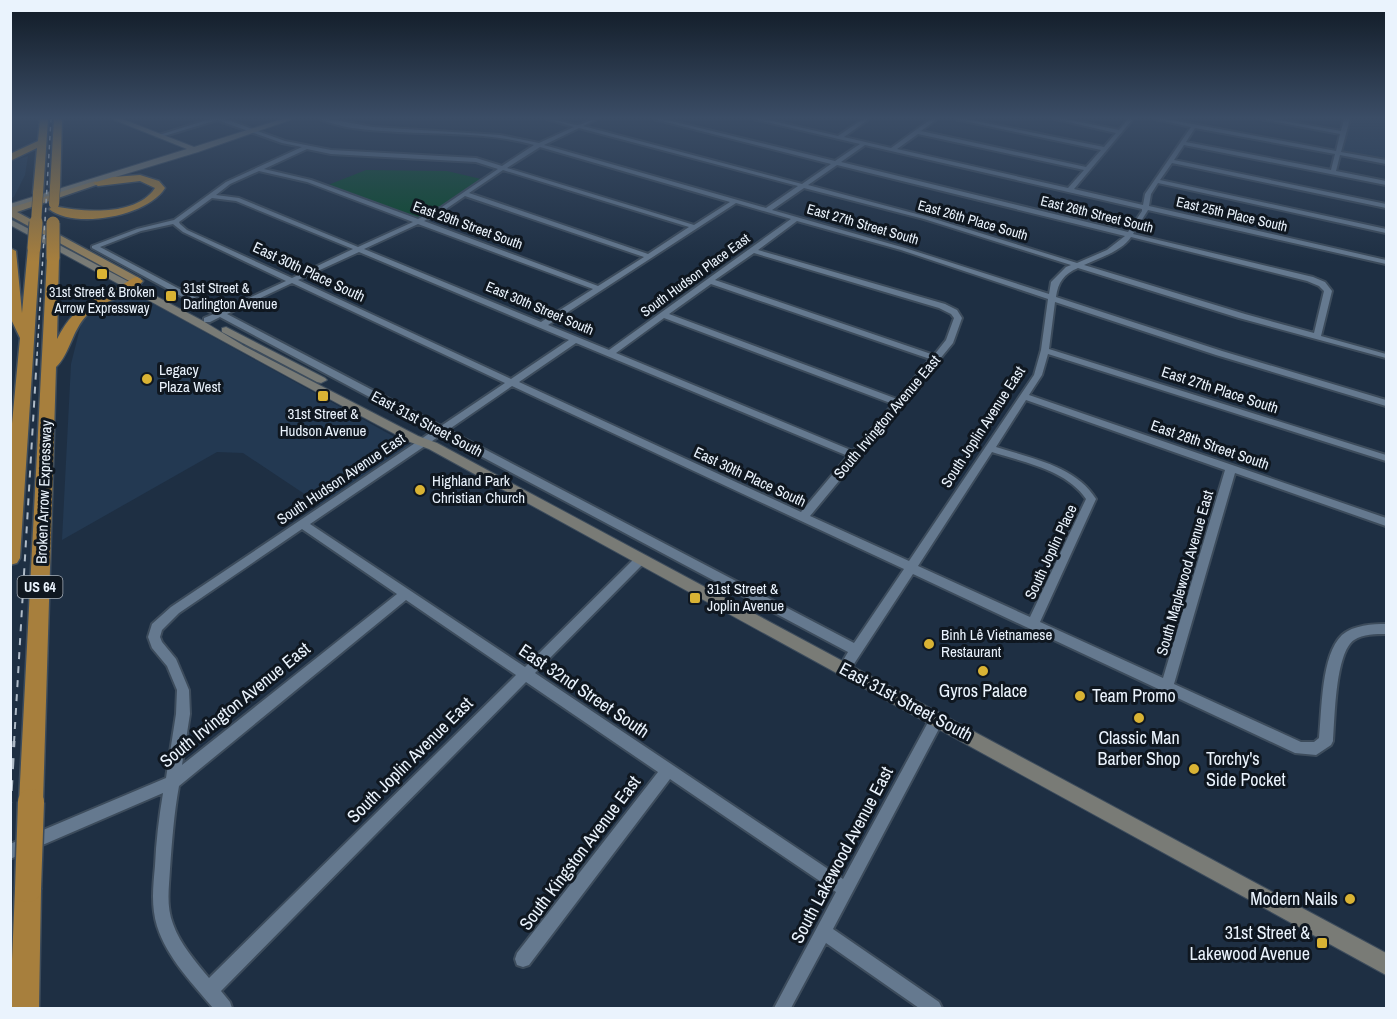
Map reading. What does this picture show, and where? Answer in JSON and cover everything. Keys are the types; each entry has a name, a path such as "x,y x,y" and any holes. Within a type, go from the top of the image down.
{"highway":[{"name":"Broken Arrow Expressway","path":"10,558 40,167"},
{"name":"Broken Arrow Expressway","path":"24,1008 56,167"},
{"path":"54,206 86,215 118,211 151,199 160,188 153,182 137,179 98,183"},
{"path":"10,251 15,312 27,338"},
{"path":"48,371 76,318 93,303 134,284"}],"main road":[{"path":"10,210 143,167"},
{"path":"10,210 120,174"},
{"name":"East 31st Street South","path":"10,210 134,284"},
{"name":"East 31st Street South","path":"10,221 421,434 425,441 1386,964"}],"street":[{"path":"176,221 228,183 263,167"},
{"path":"203,321 419,221 465,194 502,167 695,227"},
{"name":"East 27th Street South","path":"616,167 934,259 1219,353 1386,403"},
{"name":"East 26th Place South","path":"730,167 926,218 1317,338 1386,356"},
{"path":"767,210 830,167"},
{"name":"East 26th Street South","path":"850,167 1306,278 1322,284 1328,293 1317,338"},
{"name":"East 25th Place South","path":"963,167 1386,262"},
{"path":"1077,167 1088,169"},
{"path":"1069,191 1090,167"},
{"name":"South Joplin Avenue East","path":"844,669 1038,375 1045,350 1052,297 1058,279 1078,265 1122,244 1147,208 1148,194 1167,167"},
{"path":"1198,167 1386,206"},
{"path":"1305,167 1386,183"},
{"path":"1333,172 1334,167"},
{"name":"East 29th Street South","path":"258,169 309,181 598,288"},
{"path":"1157,181 1386,231"},
{"path":"465,194 649,256"},
{"name":"East 30th Street South","path":"212,196 237,199 855,455"},
{"path":"542,325 735,201"},
{"name":"South Hudson Place East","path":"610,353 797,218"},
{"name":"East 31st Street South","path":"176,221 139,230 94,247 856,650"},
{"name":"East 30th Place South","path":"176,221 177,225 185,231 1288,744 1316,750 1326,741 1335,663 1341,645 1353,634 1385,629"},
{"name":"South Irvington Avenue East","path":"752,250 942,306 954,312 958,318 955,333 936,358 802,518"},
{"path":"710,281 936,358"},
{"path":"663,315 899,403"},
{"name":"South Hudson Avenue East","path":"172,782 183,714 183,690 172,663 156,644 154,637 156,628 175,610 576,339"},
{"name":"East 27th Place South","path":"1045,350 1386,458"},
{"name":"East 28th Street South","path":"1023,396 1386,522"},
{"name":"South Joplin Place","path":"990,448 1070,478 1087,491 1091,499 1032,624"},
{"name":"South Maplewood Avenue East","path":"1167,687 1231,468"},
{"name":"East 32nd Street South","path":"302,524 846,890"},
{"name":"South Joplin Avenue East","path":"208,991 640,558"},
{"name":"South Irvington Avenue East","path":"10,852 172,782 405,594"},
{"name":"South Lakewood Avenue East","path":"783,1008 937,719"},
{"name":"South Kingston Avenue East","path":"523,959 668,771"},
{"path":"172,782 165,825 160,905 165,926 173,943 208,991 224,1008"},
{"path":"824,932 933,1008"}],"shaded area":[{"path":"11,167 26,167 25,175 14,197 11,198"},
{"path":"132,292 411,446 321,505 243,453 217,452 62,540 71,364 82,320 103,304"}],"green space":[{"path":"366,170 447,171 481,179 445,204 417,218 328,185"}],"railway":[{"path":"37,356 48,167"},
{"path":"14,743 37,355"},
{"path":"10,813 14,741"}],"place":[{"name":"31st Street & Broken Arrow Expressway","path":"102,274"},
{"name":"31st Street & Darlington Avenue","path":"171,296"},
{"name":"Legacy Plaza West","path":"147,379"},
{"name":"31st Street & Hudson Avenue","path":"323,396"},
{"name":"Highland Park Christian Church","path":"420,490"},
{"name":"31st Street & Joplin Avenue","path":"695,598"},
{"name":"Binh Lê Vietnamese Restaurant","path":"929,644"},
{"name":"Gyros Palace","path":"983,671"},
{"name":"Team Promo","path":"1080,696"},
{"name":"Classic Man Barber Shop","path":"1139,718"},
{"name":"Torchy's Side Pocket","path":"1194,769"},
{"name":"Modern Nails","path":"1350,899"},
{"name":"31st Street & Lakewood Avenue","path":"1322,943"}]}
